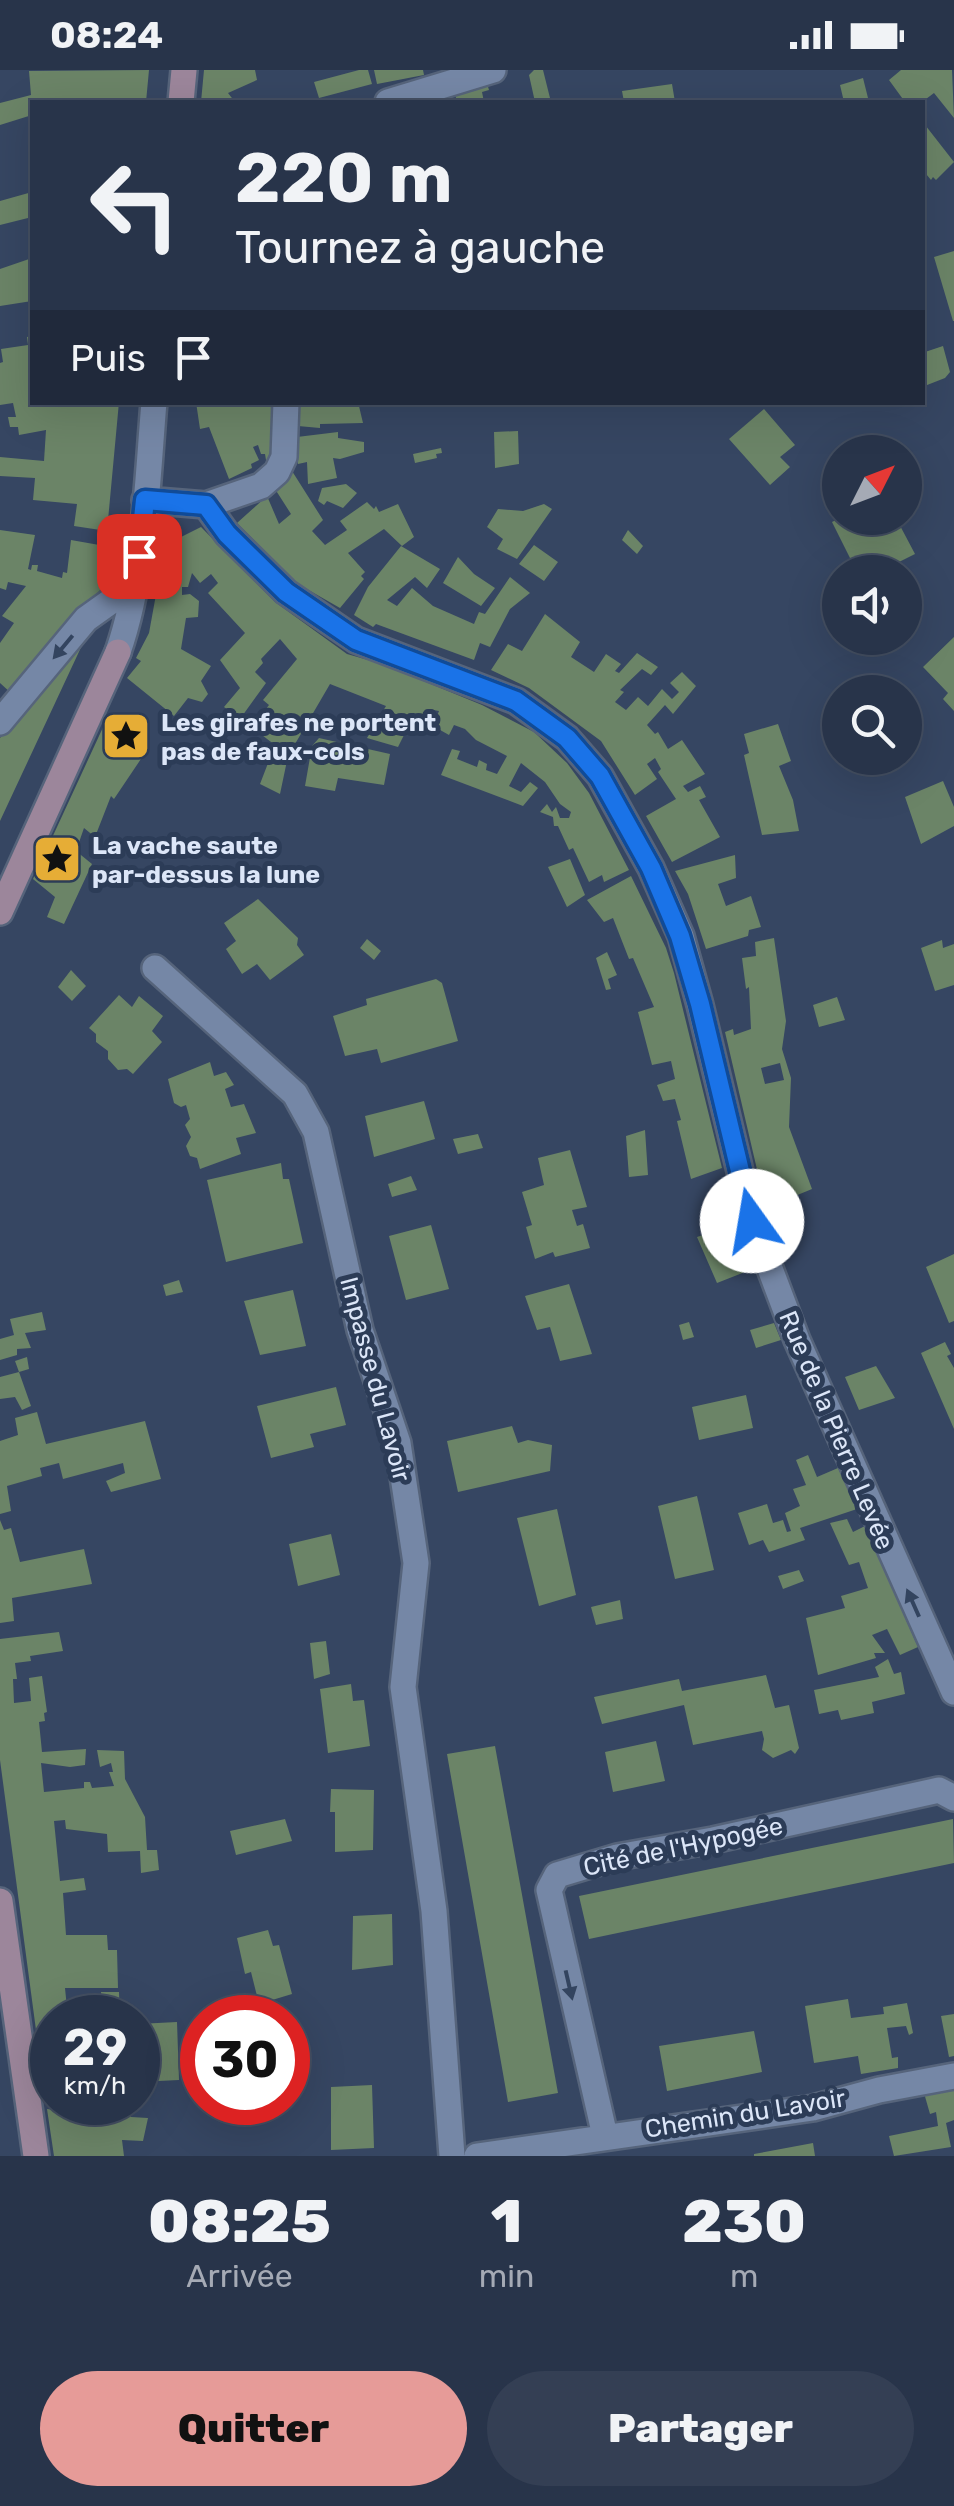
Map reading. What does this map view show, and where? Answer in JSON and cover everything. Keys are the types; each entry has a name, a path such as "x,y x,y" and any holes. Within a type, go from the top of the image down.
{"main road":[{"path":"181,100 184,70"},
{"path":"0,912 118,652"},
{"path":"0,1901 36,2156"}],"street":[{"path":"395,100 493,70"},
{"path":"118,652 135,584 154,405"},
{"path":"145,500 206,505 261,486 277,472 284,458 286,405"},
{"name":"Rue de la Pierre Levée","path":"206,505 227,534 286,592 356,640 516,701 567,738 600,776 651,868 680,936 752,1221 797,1340 954,1692"},
{"path":"0,722 86,620 135,584"},
{"name":"Impasse du Lavoir","path":"155,968 295,1094 316,1132 360,1330 398,1443 416,1563 404,1687 434,1911 452,2156"},
{"name":"Cité de l'Hypogée","path":"604,2136 549,1890 558,1874 618,1857 939,1790 954,1798"},
{"name":"Chemin du Lavoir","path":"477,2156 813,2108 954,2076"}],"building":[{"path":"149,70 146,100 30,100 30,116 0,125 0,103 31,95 29,71"},
{"path":"204,70 255,70 257,80 228,93 233,100 201,100"},
{"path":"368,70 372,84 319,98 314,82"},
{"path":"374,70 423,70 424,75 377,84"},
{"path":"534,70 543,70 550,100 535,100 529,75"},
{"path":"901,70 952,70 954,118 934,93 925,100 904,100 889,80"},
{"path":"863,78 868,100 844,100 840,85"},
{"path":"486,80 489,90 482,92 484,100 456,100 454,90"},
{"path":"672,84 675,100 624,100 622,91"},
{"path":"925,125 954,162 936,180 925,173"},
{"path":"30,193 30,218 0,225 0,201"},
{"path":"954,251 954,321 953,321 934,257"},
{"path":"30,259 30,301 0,306 0,269"},
{"path":"30,336 30,405 119,405 107,531 74,526 77,504 33,500 35,478 0,476 0,457 44,461 46,430 19,435 18,427 10,427 8,417 16,417 13,403 0,405 1,349 28,345"},
{"path":"943,346 950,372 925,386 925,352"},
{"path":"196,405 280,405 280,441 267,466 258,445 253,447 259,460 251,464 252,468 229,479 209,427 200,429"},
{"path":"298,405 359,405 363,423 320,424 320,428 298,426"},
{"path":"764,409 795,445 780,457 790,467 770,485 729,439"},
{"path":"518,431 519,464 495,468 494,432"},
{"path":"338,432 338,438 364,442 364,452 333,458 337,478 308,484 307,462 298,464 297,437"},
{"path":"441,448 437,458 415,463 413,454"},
{"path":"292,471 323,520 312,531 325,545 347,530 340,521 367,502 379,512 398,504 414,537 402,546 384,529 348,553 365,572 361,576 364,579 340,608 298,584 237,523 267,496 279,524 291,514 275,489"},
{"path":"346,484 357,493 343,508 318,501 322,488"},
{"path":"544,504 552,509 517,559 497,549 503,539 487,527 498,509 523,511"},
{"path":"201,527 275,602 347,654 382,664 482,705 534,732 567,763 589,793 629,870 604,882 602,875 589,882 573,848 569,850 558,826 554,826 553,817 540,812 547,804 552,812 556,807 560,818 569,818 571,812 560,804 545,782 521,763 509,786 521,792 530,782 538,788 523,806 441,775 452,749 460,751 457,759 477,767 479,760 487,764 486,770 497,774 507,756 476,740 465,729 454,725 449,735 433,726 439,711 428,709 420,734 408,727 398,747 367,738 386,706 330,684 288,756 280,794 260,784 275,745 246,723 250,717 255,723 269,705 263,700 297,659 280,639 261,659 263,663 255,672 266,683 240,719 224,707 240,688 220,660 245,633 208,593 218,583 211,574 200,583 192,573 188,587 182,587 182,595 190,594 199,601 198,617 186,618 181,649 211,666 201,681 208,694 202,702 188,698 174,716 127,678 141,661 136,658 149,633 165,545"},
{"path":"0,530 35,535 28,569 38,565 37,571 62,578 63,572 67,573 71,540 105,546 101,589 11,693 0,683 0,643 14,623 2,616 26,586 8,582 6,590 0,588"},
{"path":"628,530 643,546 637,554 622,540"},
{"path":"838,535 905,535 915,554 913,555 848,555"},
{"path":"534,545 558,562 544,581 519,564"},
{"path":"401,546 440,569 427,588 415,577 387,600 397,606 412,588 433,606 474,624 479,612 485,614 510,577 530,593 510,609 490,647 480,643 474,660 376,624 373,627 354,615 368,587"},
{"path":"458,557 495,588 481,606 443,583"},
{"path":"545,614 580,642 571,657 594,672 606,654 621,664 615,671 619,673 637,653 658,667 651,675 642,669 620,690 624,692 615,702 626,710 638,697 648,706 662,689 672,699 679,692 670,683 682,672 696,686 673,714 665,705 647,725 655,734 658,732 668,749 682,740 705,774 683,786 688,792 700,786 706,797 699,800 720,837 672,862 646,816 676,799 658,772 661,769 655,758 647,764 657,779 635,795 601,741 529,688 491,670 508,644 522,651"},
{"path":"954,637 954,711 943,699 948,693 923,667"},
{"path":"84,641 0,821 0,738 76,645"},
{"path":"105,723 147,750 114,799 111,796 95,837 84,828 76,851 92,864 64,924 47,917 55,897 33,879"},
{"path":"778,724 791,761 779,766 793,800 799,831 762,835 744,755 749,753 744,734"},
{"path":"319,738 390,754 384,785 338,778 335,791 305,786 312,746"},
{"path":"943,781 954,807 954,826 921,844 905,797"},
{"path":"735,855 736,878 718,884 726,906 751,896 761,927 749,930 748,936 706,949 688,894 675,871"},
{"path":"570,859 585,895 567,907 548,867"},
{"path":"631,876 674,973 722,1168 691,1179 675,1099 663,1101 657,1085 675,1079 671,1061 652,1065 638,1012 654,1007 613,918 604,922 587,900"},
{"path":"258,899 298,938 297,945 304,955 270,980 257,964 242,974 226,949 236,941 224,923"},
{"path":"774,938 786,1021 782,1049 791,1078 789,1127 812,1189 766,1208 725,1032 733,1029 734,1035 751,1029 749,987 746,989 742,958 756,956 755,942","holes":["780,1063 784,1080 765,1084 761,1068"]},
{"path":"367,939 381,951 374,960 360,948"},
{"path":"942,940 943,948 954,944 954,985 935,991 921,948"},
{"path":"607,952 617,975 608,979 611,989 606,990 596,958"},
{"path":"71,970 86,986 72,1001 58,987"},
{"path":"436,979 442,983 458,1041 381,1063 377,1049 345,1056 333,1016 367,1005 366,999"},
{"path":"119,995 132,1007 139,996 163,1016 152,1031 162,1042 133,1074 127,1069 118,1070 89,1028"},
{"path":"837,997 845,1020 819,1027 813,1005"},
{"path":"210,1062 214,1076 226,1072 234,1085 225,1089 231,1107 244,1104 256,1133 236,1138 241,1154 200,1169 197,1158 190,1156 186,1146 191,1137 185,1125 190,1119 186,1105 174,1103 168,1079"},
{"path":"424,1101 435,1139 374,1157 365,1116"},
{"path":"645,1130 648,1175 629,1177 626,1136"},
{"path":"478,1134 483,1148 458,1154 453,1139"},
{"path":"570,1150 587,1207 572,1210 577,1226 583,1224 590,1248 555,1257 553,1252 535,1259 526,1227 532,1225 522,1192 544,1185 538,1158"},
{"path":"281,1163 283,1179 289,1179 303,1243 226,1262 207,1180"},
{"path":"411,1176 417,1190 392,1197 388,1184"},
{"path":"735,1224 750,1270 717,1283 697,1237"},
{"path":"431,1225 449,1289 406,1300 389,1236"},
{"path":"954,1254 954,1321 949,1323 926,1267"},
{"path":"179,1280 183,1292 166,1296 163,1285"},
{"path":"569,1284 592,1354 560,1361 550,1327 537,1330 525,1296"},
{"path":"293,1290 306,1346 260,1355 244,1301"},
{"path":"42,1312 46,1330 25,1333 31,1348 17,1349 17,1355 0,1360 0,1339 14,1335 10,1319"},
{"path":"689,1322 694,1337 683,1340 679,1325"},
{"path":"774,1323 781,1340 756,1348 750,1330"},
{"path":"945,1342 954,1368 954,1429 921,1353"},
{"path":"27,1357 29,1369 19,1372 15,1361"},
{"path":"876,1366 895,1398 859,1410 845,1377"},
{"path":"19,1372 31,1406 22,1410 15,1397 0,1399 0,1377"},
{"path":"336,1387 346,1425 310,1434 314,1447 271,1458 257,1406"},
{"path":"746,1395 753,1428 699,1440 692,1407"},
{"path":"37,1412 46,1444 145,1421 161,1479 111,1492 106,1481 125,1473 123,1463 63,1479 59,1463 40,1468 42,1476 7,1486 11,1511 0,1514 0,1441 18,1435 15,1418"},
{"path":"512,1426 518,1443 528,1440 552,1445 550,1471 458,1492 447,1441"},
{"path":"808,1455 817,1477 838,1468 857,1509 800,1528 805,1540 769,1552 763,1540 749,1545 738,1513 767,1504 773,1523 783,1520 787,1532 791,1531 785,1513 800,1506 793,1489 806,1485 796,1460"},
{"path":"697,1496 714,1570 675,1579 658,1506"},
{"path":"557,1509 576,1595 539,1606 517,1518"},
{"path":"847,1519 853,1532 865,1526 918,1647 900,1655 887,1629 872,1635 885,1653 874,1653 876,1658 818,1675 806,1618 845,1608 841,1596 868,1588 859,1562 849,1565 830,1523"},
{"path":"0,1520 4,1530 11,1528 20,1562 84,1549 92,1584 12,1598 14,1621 0,1623"},
{"path":"331,1534 340,1575 298,1586 289,1544"},
{"path":"799,1570 804,1581 783,1589 778,1576"},
{"path":"620,1600 623,1619 596,1625 591,1607"},
{"path":"59,1632 63,1651 30,1656 31,1661 15,1663 17,1679 13,1679 14,1703 31,1701 29,1678 42,1676 47,1712 45,1721 39,1722 42,1752 86,1749 85,1765 41,1763 44,1792 84,1788 84,1782 90,1782 92,1788 114,1786 109,1772 113,1772 111,1763 100,1767 97,1750 124,1751 125,1779 145,1817 147,1850 157,1850 159,1870 141,1873 140,1851 108,1852 107,1834 66,1829 65,1820 54,1821 60,1881 84,1878 86,1890 63,1893 66,1935 107,1935 108,1950 117,1950 118,1988 65,1988 66,1995 31,1995 0,1760 0,1639"},
{"path":"326,1641 330,1674 314,1679 310,1643"},
{"path":"888,1659 894,1674 901,1672 905,1694 872,1702 874,1713 841,1720 838,1710 819,1714 814,1690 879,1677 875,1667"},
{"path":"766,1675 775,1708 789,1705 799,1748 795,1754 791,1750 773,1758 762,1750 762,1731 693,1745 684,1705 602,1724 594,1697 679,1679 682,1691"},
{"path":"351,1684 353,1701 364,1700 370,1746 328,1753 320,1689"},
{"path":"656,1741 665,1781 613,1792 605,1752"},
{"path":"495,1746 558,2093 508,2102 447,1754"},
{"path":"331,1789 374,1790 373,1850 335,1852"},
{"path":"285,1819 292,1841 236,1855 230,1831"},
{"path":"953,1819 954,1863 589,1939 579,1896"},
{"path":"392,1914 393,1965 352,1970 353,1916"},
{"path":"268,1930 273,1946 279,1945 292,1994 257,1995 251,1972 245,1974 237,1938"},
{"path":"848,1999 851,2018 884,2014 883,2007 907,2003 913,2033 909,2035 906,2026 887,2028 892,2058 898,2057 898,2068 861,2074 858,2056 814,2063 805,2006"},
{"path":"954,2014 954,2056 949,2057 941,2016"},
{"path":"177,2022 179,2080 160,2081 160,2023"},
{"path":"754,2031 762,2072 667,2091 659,2046"},
{"path":"372,2085 374,2148 331,2150 331,2087"},
{"path":"954,2087 954,2120 946,2123 951,2147 894,2156 889,2136 938,2126 936,2112 930,2114 924,2093"},
{"path":"49,2125 146,2125 143,2141 122,2140 124,2156 54,2156"},
{"path":"813,2143 815,2156 754,2156 754,2154"}],"place":[{"name":"Les girafes ne portent pas de faux-cols","path":"126,736"},
{"name":"La vache saute par-dessus la lune","path":"57,859"}],"route":[{"path":"139,556 145,500 206,505 227,534 268,576 356,640 516,701 567,738 600,776 651,868 680,936 752,1221"}]}
